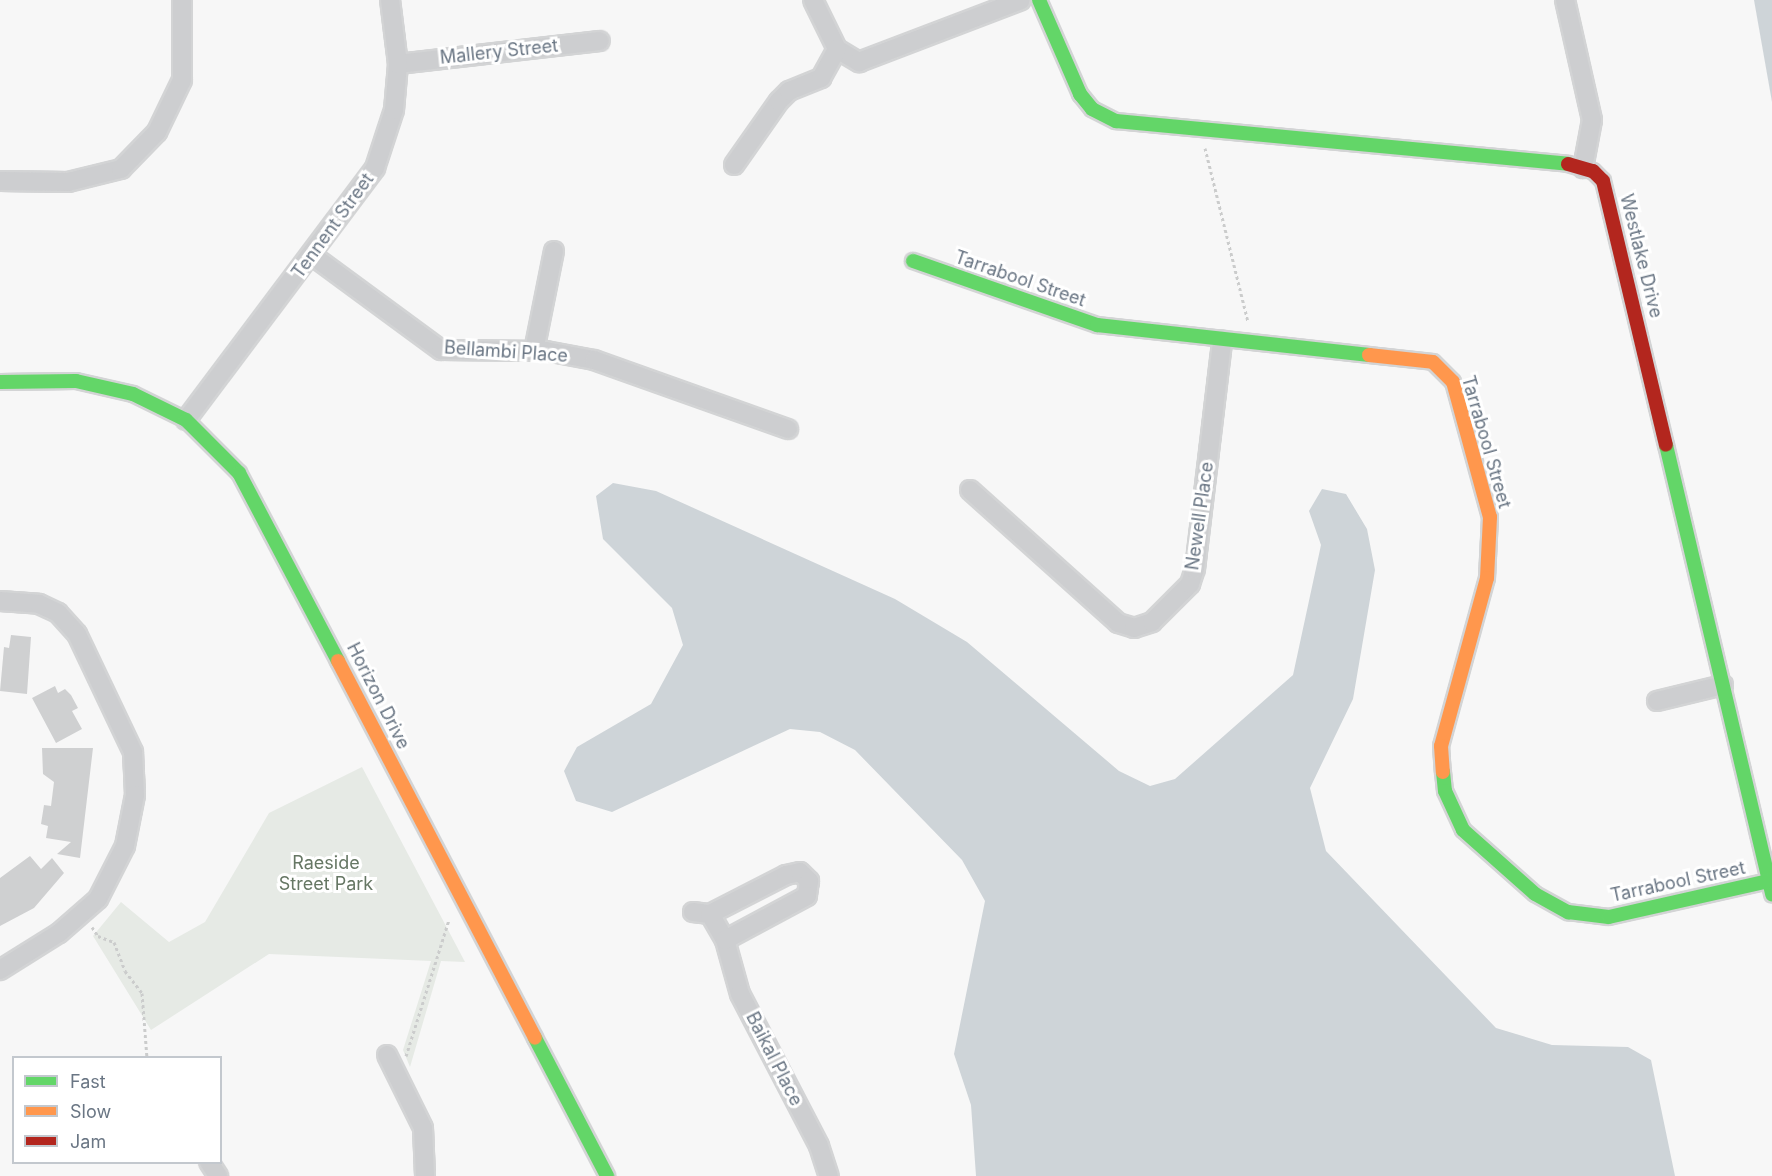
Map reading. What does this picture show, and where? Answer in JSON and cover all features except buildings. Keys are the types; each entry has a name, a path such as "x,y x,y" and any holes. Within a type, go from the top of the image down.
{"street":[{"path":"0,181 68,182 121,169 157,132 182,80 182,0"},
{"name":"Tennent Street","path":"186,420 313,256 375,168 394,110 398,64 390,0"},
{"path":"813,0 837,49 859,62 1021,0"},
{"path":"1039,0 1080,94 1092,109 1116,121 1582,168 1592,120 1564,0"},
{"name":"Mallery Street","path":"398,64 600,41"},
{"path":"734,165 779,101 789,91 821,78 837,49"},
{"name":"Westlake Drive","path":"1582,168 1603,181 1612,206 1772,895"},
{"path":"534,351 554,251"},
{"name":"Bellambi Place","path":"313,256 441,350 534,351 594,360 788,429"},
{"name":"Tarrabool Street","path":"913,261 1097,325 1222,341 1433,362 1454,382 1487,501 1491,542 1487,578 1442,746 1453,814 1474,843 1552,906 1584,914 1609,917 1769,880"},
{"name":"Newell Place","path":"970,490 1118,623 1134,628 1152,622 1190,584 1195,569 1222,341"},
{"name":"Horizon Drive","path":"0,382 60,381 110,387 186,420 225,456 253,495 607,1176"},
{"path":"0,601 39,604 58,613 77,634 120,716 133,752 135,795 125,846 98,899 82,914 0,969"},
{"path":"1657,701 1723,685"},
{"name":"Baikal Place","path":"725,940 807,896 809,881 800,872 786,875 701,913 725,940 740,994 819,1146 829,1176"},
{"path":"388,1058 423,1128 425,1176"}],"path":[{"path":"1205,147 1254,344"},
{"path":"82,914 99,936 114,942 125,971 142,993 147,1056"},
{"path":"388,1058 407,1056 449,920"}],"green space":[{"name":"Raeside Street Park","path":"362,767 465,962 441,961 410,1067 403,1050 431,961 269,954 151,1030 93,936 121,902 169,942 205,922 269,813"}],"shaded area":[{"path":"1754,0 1772,0 1772,102"},
{"path":"613,483 656,491 895,599 967,642 1119,771 1150,786 1175,779 1293,675 1321,545 1309,511 1322,489 1346,494 1367,529 1375,570 1353,699 1310,788 1326,851 1496,1028 1552,1045 1628,1047 1651,1060 1675,1176 976,1176 971,1105 954,1054 985,901 962,860 855,750 820,732 790,729 612,812 576,801 564,771 577,747 651,704 683,645 672,608 603,539 596,496"}],"traffic: fast":[{"path":"1039,0 1080,94 1092,109 1116,121 1568,164"},
{"path":"913,261 1097,325 1369,355"},
{"path":"0,382 76,381 133,394 186,420 239,473 338,661"},
{"path":"1666,445 1772,895"},
{"path":"1443,772 1445,791 1463,830 1535,894 1568,912 1609,917 1769,881"},
{"path":"535,1038 607,1176"}],"traffic: slow":[{"path":"1369,355 1433,362 1453,382 1490,517 1487,578 1441,746 1443,772"},
{"path":"338,661 535,1038"}],"traffic: jam":[{"path":"1568,164 1593,171 1603,181 1666,445"}]}
